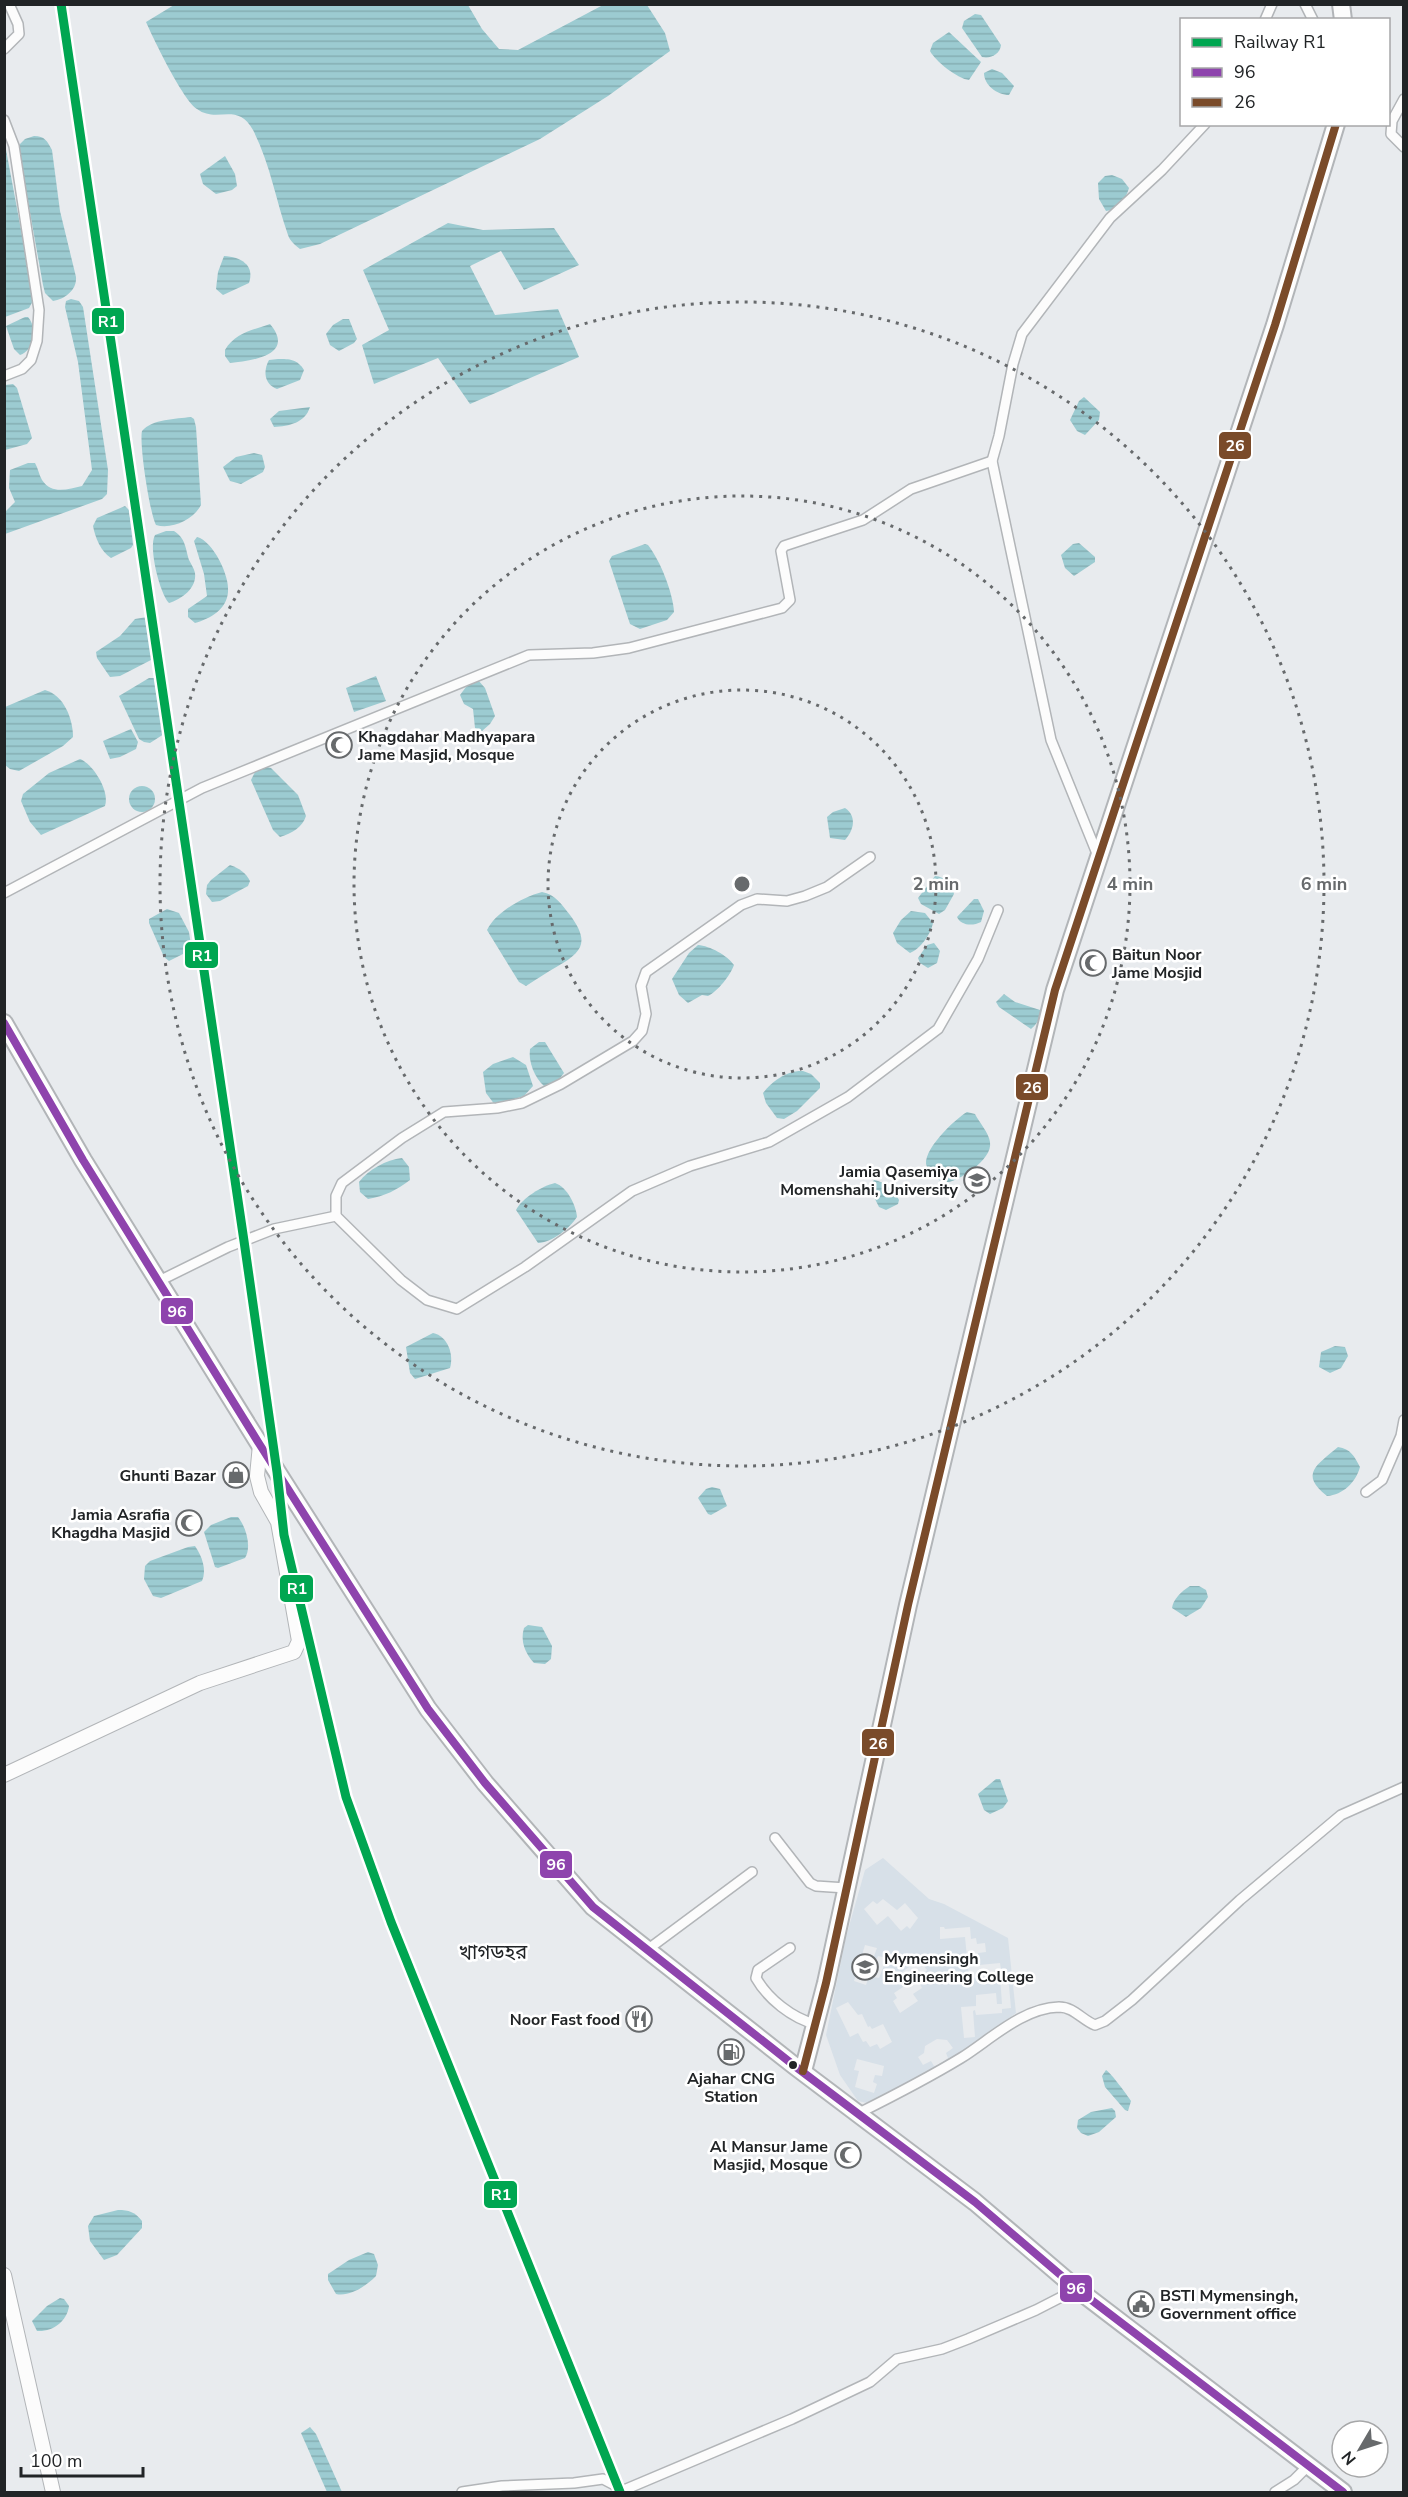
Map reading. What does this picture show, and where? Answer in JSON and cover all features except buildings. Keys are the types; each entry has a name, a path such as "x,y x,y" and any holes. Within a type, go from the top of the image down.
{"highway":[{"path":"803,2072 908,1605 1055,990 1275,325 1335,126"},
{"path":"4,1023 83,1160 260,1445 435,1718 485,1783 592,1907 803,2072 975,2202 1077,2289 1343,2493"}],"street":[{"path":"4,49 19,34 18,24 9,4"},
{"path":"1266,18 1272,4"},
{"path":"1305,4 1312,18"},
{"path":"1404,99 1392,122 1391,134 1404,147"},
{"path":"4,120 14,146 39,310 37,341 31,360 22,369 4,376"},
{"path":"1098,858 1052,740 992,461 1013,364 1022,334 1110,218 1162,170 1203,126"},
{"path":"4,893 202,788 529,655 593,653 629,648 782,608 790,600 781,551 784,546 863,520 911,489 992,461"},
{"path":"870,857 827,887 787,901 757,900 741,905 646,972 641,986 646,1014 642,1031 633,1041 561,1084 522,1103 497,1108 444,1112 402,1137 342,1183 336,1196 336,1216 401,1280 428,1300 457,1309 525,1267 632,1191 690,1166 769,1142 848,1097 938,1029 978,959 998,910"},
{"path":"159,1281 228,1247 274,1229 336,1216"},
{"path":"1366,1492 1382,1480 1401,1436 1404,1420"},
{"path":"4,1775 200,1683 294,1652 298,1641 278,1522 261,1492 257,1476 260,1445"},
{"path":"859,2113 960,2059 1025,2016 1043,2009 1058,2007 1071,2009 1095,2025 1105,2021 1132,2000 1240,1900 1341,1815 1404,1787"},
{"path":"776,1838 810,1883 816,1886 846,1888"},
{"path":"646,1950 752,1872"},
{"path":"790,1947 758,1970 756,1978 782,2007 796,2017 815,2024"},
{"path":"4,2275 52,2493"},
{"path":"462,2493 502,2486 574,2483 603,2479 624,2490 792,2420 870,2382 897,2359 942,2349 968,2339 1036,2310 1077,2289"},
{"path":"1275,2493 1294,2480 1309,2465"}],"shaded area":[{"path":"883,1858 929,1899 944,1904 1008,1938 1016,2013 939,2069 867,2103 858,2101 840,2075 826,2035 846,1937 865,1870","holes":["883,1899 897,1910 905,1903 918,1918 910,1929 907,1926 901,1931 888,1916 877,1925 864,1909 873,1901 877,1904","940,1927 945,1929 970,1927 971,1939 976,1938 977,1944 985,1943 986,1952 978,1953 979,1965 1000,1963 1002,1975 1008,1975 1011,2008 1002,2009 1002,2013 976,2015 975,2010 973,2011 975,2037 964,2038 961,2007 976,2006 976,1995 996,1993 997,2004 1002,2004 1000,1976 969,1978 965,1937 940,1939","865,1945 877,1948 873,1959 876,1960 878,1956 887,1958 879,1978 869,1976 866,1985 854,1981","919,1960 927,1970 923,1974 926,1979 920,1984 922,1988 913,1994 918,2001 900,2013 893,2001 897,1998 894,1993 909,1983 902,1972","848,2002 858,2015 862,2014 868,2027 872,2029 883,2024 892,2042 880,2049 877,2044 870,2047 866,2041 863,2042 858,2033 850,2037 836,2008","937,2039 947,2040 953,2048 946,2053 948,2058 934,2066 931,2061 923,2065 918,2057 924,2053 925,2046","857,2059 884,2066 882,2076 875,2075 873,2082 877,2084 874,2093 855,2087 859,2071 854,2070"]}],"water":[{"path":"174,5 468,5 482,29 499,49 518,50 603,5 647,5 665,33 670,51 608,96 540,139 320,244 300,249 288,235 259,143 247,121 234,115 212,115 197,109 184,94 162,55 146,22"},
{"path":"975,14 981,15 1001,45 999,51 992,56 982,57 962,28 964,21"},
{"path":"949,32 981,62 969,80 947,69 930,51 933,43"},
{"path":"992,69 1002,73 1014,86 1009,95 996,91 986,82 984,73"},
{"path":"34,136 45,140 52,150 60,211 76,277 75,286 69,293 53,301 45,293 43,285 18,146 25,139"},
{"path":"4,139 34,299 29,308 5,317"},
{"path":"225,156 235,174 237,186 232,190 216,194 203,184 200,174"},
{"path":"1112,175 1122,179 1129,188 1121,203 1114,209 1106,211 1099,199 1098,183 1105,176"},
{"path":"448,223 483,230 554,228 579,265 524,290 501,251 470,266 495,315 558,309 579,357 470,404 438,358 374,384 362,345 389,330 363,270"},
{"path":"224,256 236,258 245,263 250,271 250,277 249,283 223,295 216,289 218,272"},
{"path":"71,299 79,301 83,307 108,470 107,494 102,499 5,534 5,512 15,502 9,488 10,470 28,463 35,463 46,485 60,490 82,486 92,470 78,362 65,307 66,301"},
{"path":"28,317 31,322 34,333 29,349 20,355 14,349 6,326"},
{"path":"343,319 349,319 357,339 339,351 330,345 326,334 333,325"},
{"path":"270,324 277,334 278,343 275,349 259,358 230,363 225,356 225,350 229,344 245,333"},
{"path":"269,360 290,360 299,364 304,370 300,380 277,389 269,384 265,373 267,364"},
{"path":"13,384 17,388 32,438 27,444 5,450 5,385"},
{"path":"1084,397 1100,412 1099,420 1085,435 1077,431 1070,420 1079,401"},
{"path":"310,407 304,417 291,424 274,427 270,419 279,411"},
{"path":"191,417 196,427 201,505 193,515 182,522 169,526 156,525 146,479 142,431 158,422"},
{"path":"254,453 262,455 265,467 263,472 241,484 230,481 223,467 236,457"},
{"path":"125,506 129,510 133,545 111,558 99,544 93,526 97,518"},
{"path":"174,531 181,537 195,573 194,583 188,592 169,603 159,581 153,549 155,535"},
{"path":"197,537 209,545 219,560 226,577 228,592 225,603 217,612 195,623 188,617 188,609 207,596 204,574 194,541"},
{"path":"1079,543 1095,557 1095,562 1074,576 1065,568 1061,555 1073,544"},
{"path":"645,544 653,551 661,568 674,612 667,620 640,629 630,624 609,561 612,556"},
{"path":"147,617 152,638 151,660 120,676 110,677 97,658 96,652 120,636 135,619"},
{"path":"376,676 386,701 354,712 346,688"},
{"path":"149,678 154,678 157,682 165,730 164,734 150,743 139,739 119,696"},
{"path":"478,680 485,688 495,716 482,731 475,728 473,709 464,704 460,695 466,687"},
{"path":"45,690 62,702 69,716 73,737 63,746 19,771 10,769 5,765 5,707"},
{"path":"131,729 138,742 136,749 110,759 103,741"},
{"path":"80,759 90,766 103,786 105,806 41,835 30,822 21,801 23,794 49,773"},
{"path":"271,768 298,795 306,816 296,830 280,837 273,830 251,780 256,770"},
{"path":"142,786 151,790 155,799 151,808 142,812 133,808 129,799 133,790"},
{"path":"845,808 853,819 850,832 845,840 830,838 827,817"},
{"path":"230,865 239,869 246,876 250,881 248,886 220,901 212,902 206,894 207,885"},
{"path":"935,876 948,882 954,894 945,910 939,914 921,904 918,898"},
{"path":"542,892 554,898 570,915 580,932 581,945 567,961 526,986 519,982 487,930 497,917 511,906"},
{"path":"974,899 978,899 984,911 981,922 971,925 964,924 957,917"},
{"path":"167,909 179,913 189,932 191,945 183,954 169,961 164,957 149,923 149,919"},
{"path":"911,911 925,913 933,923 924,941 910,953 897,943 893,933 901,920"},
{"path":"934,943 940,951 937,963 928,968 920,963 918,958 927,945"},
{"path":"698,945 718,952 734,965 716,991 708,996 702,995 688,1003 679,995 672,979 689,953"},
{"path":"1004,994 1015,1002 1040,1010 1038,1021 1031,1029 999,1007 996,1002"},
{"path":"539,1042 545,1042 564,1073 557,1082 544,1086 535,1074 530,1059 530,1049"},
{"path":"513,1057 526,1065 533,1086 524,1096 495,1105 486,1093 483,1072 493,1064"},
{"path":"803,1071 811,1074 820,1083 820,1088 797,1111 784,1119 777,1118 766,1103 763,1093 781,1077 792,1072"},
{"path":"967,1112 975,1114 986,1131 990,1142 989,1149 986,1156 973,1169 958,1179 944,1183 930,1172 926,1161 940,1136"},
{"path":"402,1158 409,1167 410,1180 374,1198 368,1199 360,1192 359,1182 368,1173 384,1163"},
{"path":"874,1180 892,1190 899,1200 898,1204 886,1210 879,1207 869,1187"},
{"path":"555,1183 563,1188 570,1197 577,1217 560,1234 538,1243 516,1210 533,1193"},
{"path":"433,1333 443,1338 449,1347 450,1368 415,1379 410,1373 406,1347"},
{"path":"1335,1346 1345,1347 1348,1356 1341,1368 1330,1373 1319,1367 1321,1352"},
{"path":"1338,1447 1349,1451 1360,1467 1348,1487 1327,1496 1314,1482 1314,1470"},
{"path":"712,1487 720,1489 727,1506 711,1515 698,1498 706,1489"},
{"path":"231,1517 238,1517 243,1526 248,1543 247,1553 245,1558 218,1568 215,1567 204,1532 211,1525"},
{"path":"195,1546 203,1563 202,1581 161,1598 153,1596 144,1579 145,1566 150,1561"},
{"path":"1190,1586 1199,1586 1206,1590 1208,1597 1201,1608 1186,1617 1172,1608 1178,1596"},
{"path":"528,1625 542,1627 552,1646 551,1659 545,1664 534,1663 526,1651 523,1633 524,1628"},
{"path":"996,1779 1000,1779 1008,1801 1003,1808 990,1814 984,1810 978,1794"},
{"path":"1106,2070 1131,2101 1128,2111 1105,2087 1102,2076"},
{"path":"1112,2108 1116,2117 1099,2132 1088,2136 1077,2128 1078,2120 1091,2112"},
{"path":"118,2210 129,2211 137,2215 142,2221 142,2228 117,2255 104,2260 90,2241 88,2226 94,2216"},
{"path":"368,2252 374,2254 378,2265 376,2276 358,2290 347,2294 336,2294 328,2280 328,2274 349,2260"},
{"path":"60,2298 64,2299 69,2306 62,2321 48,2330 37,2331 32,2321 47,2306"},
{"path":"310,2427 316,2434 342,2492 327,2492 301,2433"}],"rail line":[{"name":"R1","path":"61,4 244,1241 284,1535 346,1797 391,1922 620,2492"}],"transit line":[{"name":"26","path":"803,2071 826,1983 908,1605 1055,990 1275,325 1335,126"},
{"name":"96","path":"4,1023 83,1160 428,1709 485,1783 593,1907 796,2067 975,2202 1077,2289 1343,2492"}],"place":[{"name":"Khagdahar Madhyapara Jame Masjid, Mosque","path":"339,745"},
{"name":"Baitun Noor Jame Mosjid","path":"1093,963"},
{"name":"Jamia Qasemiya Momenshahi, University","path":"977,1180"},
{"name":"Ghunti Bazar","path":"236,1475"},
{"name":"Jamia Asrafia Khagdha Masjid","path":"189,1523"},
{"name":"Mymensingh Engineering College","path":"865,1967"},
{"name":"Noor Fast food","path":"639,2019"},
{"name":"Ajahar CNG Station","path":"731,2052"},
{"name":"Al Mansur Jame Masjid, Mosque","path":"848,2155"},
{"name":"BSTI Mymensingh, Government office","path":"1141,2304"}],"district":[{"name":"খাগডহর","path":"493,1952"}]}
